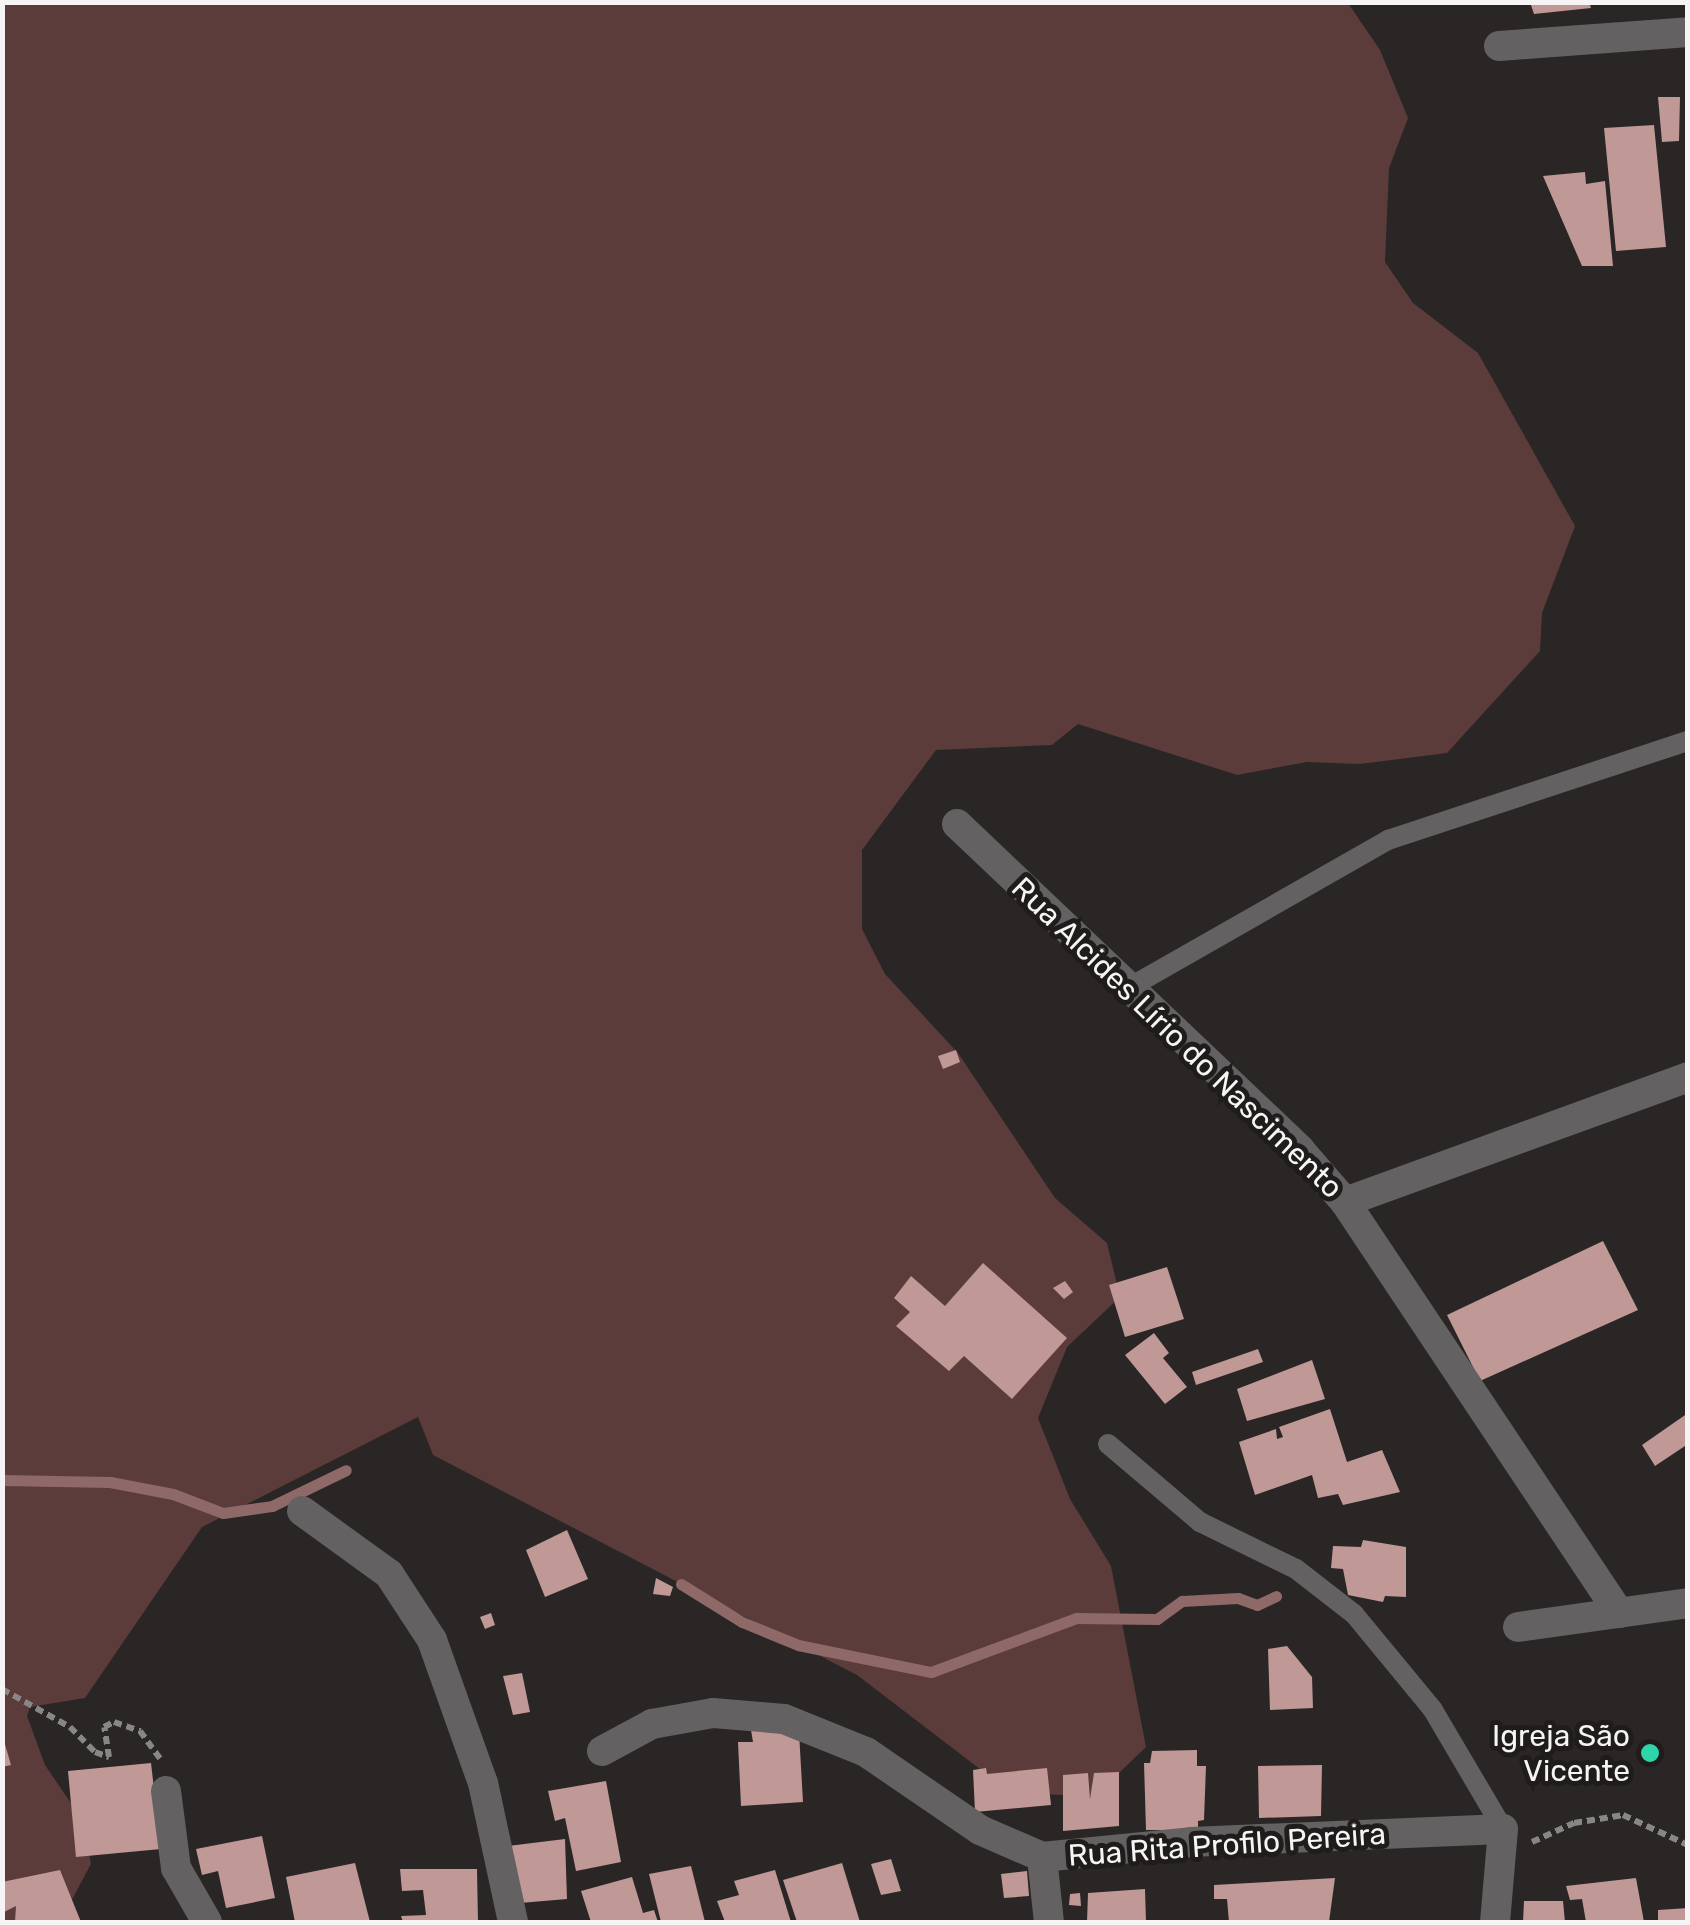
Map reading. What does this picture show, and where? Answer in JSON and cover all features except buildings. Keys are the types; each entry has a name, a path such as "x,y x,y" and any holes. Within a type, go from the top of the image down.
{"street":[{"path":"1499,46 1688,32"},
{"name":"Rua Alcides Lírio do Nascimento","path":"956,824 1125,990 1300,1150 1345,1202 1619,1613"},
{"path":"1345,1202 1688,1077"},
{"path":"302,1511 388,1574 419,1614 483,1784 513,1922"},
{"path":"1518,1626 1688,1604"},
{"name":"Rua Rita Profilo Pereira","path":"602,1751 652,1724 713,1713 784,1720 866,1752 980,1830 1042,1857 1192,1842 1503,1836"},
{"path":"166,1792 176,1868 207,1922"},
{"path":"1495,1922 1503,1836"},
{"path":"1042,1857 1049,1922"}],"lane":[{"path":"1125,990 1388,840 1688,742"},
{"path":"1108,1444 1200,1522 1296,1569 1354,1614 1433,1710 1503,1836"}],"path":[{"path":"2,1688 108,1757 104,1726 114,1722 140,1731 160,1760 166,1792"},
{"path":"1503,1836 1542,1842 1574,1823 1623,1815 1688,1846"}],"shaded area":[{"path":"3,3 1348,3 1380,50 1408,118 1389,168 1385,262 1413,303 1478,353 1575,526 1542,613 1540,651 1447,753 1360,764 1307,762 1237,775 1078,724 1052,745 936,750 862,850 862,929 885,974 958,1053 1055,1198 1107,1243 1120,1297 1067,1347 1038,1418 1070,1499 1111,1566 1146,1747 1094,1797 1010,1792 857,1675 433,1455 418,1417 202,1527 85,1698 30,1707 27,1716 45,1765 83,1821 91,1864 60,1922 3,1922"}],"waterway":[{"path":"2,1480 110,1482 173,1494 223,1513 272,1506 346,1470"},
{"path":"681,1584 742,1622 798,1645 931,1672 1076,1618 1157,1619 1182,1601 1238,1598 1257,1605 1276,1596"}],"place":[{"name":"Igreja São Vicente","path":"1650,1753"}]}
